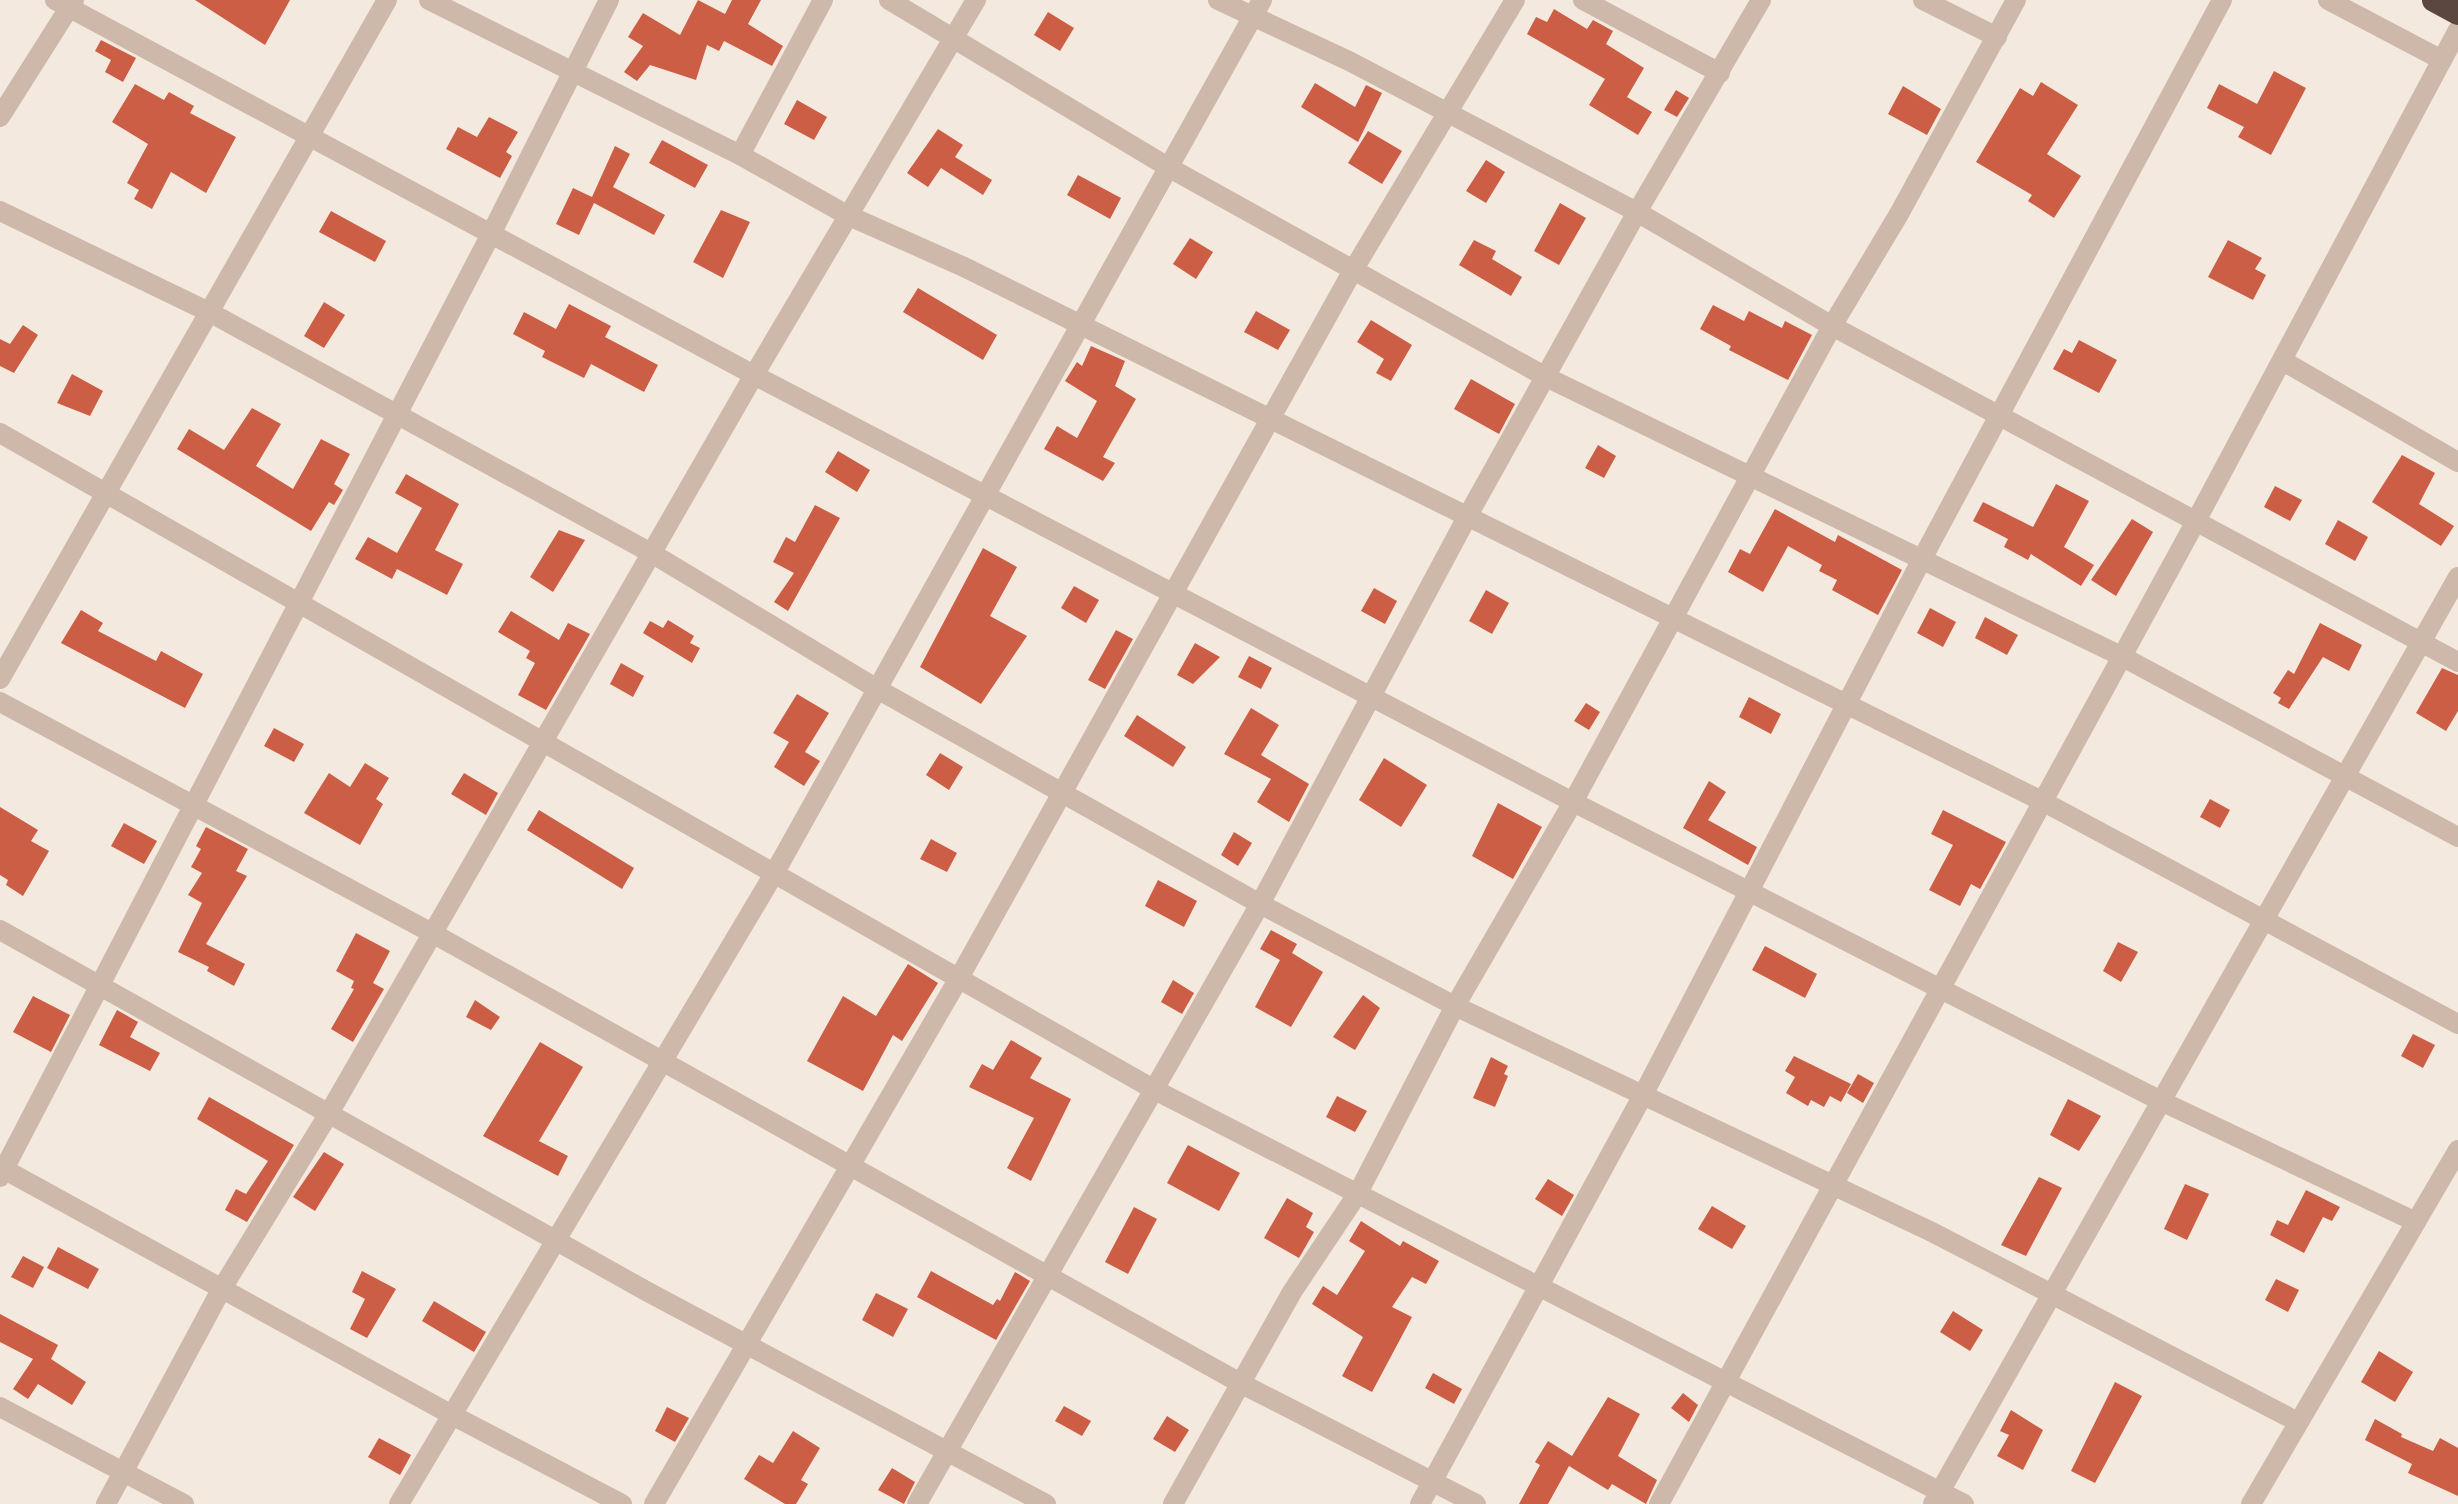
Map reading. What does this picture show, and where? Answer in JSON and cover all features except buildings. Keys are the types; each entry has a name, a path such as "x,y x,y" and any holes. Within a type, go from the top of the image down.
{"highway":[{"path":"2434,0 2458,13"}],"street":[{"path":"0,679 387,0"},
{"path":"429,0 740,155 847,215 1082,325 1466,519 2042,801 2458,1024"},
{"path":"609,0 491,234 1,1171 622,1504"},
{"path":"740,155 823,0"},
{"path":"889,0 1168,167 1352,272 1546,377 2121,656 2458,837"},
{"path":"106,1504 221,1290 328,1115 754,375 976,0"},
{"path":"1218,0 1257,9 1448,114 1637,212 1832,326 1998,417 2458,662"},
{"path":"654,1504 959,978 1352,272 1515,0"},
{"path":"1583,0 1720,73"},
{"path":"917,1504 1260,904 1466,519 1637,212 1761,0"},
{"path":"1923,0 1997,37"},
{"path":"1173,1504 1292,1292 1358,1193 1455,1006 1573,802 1832,326 1899,214 2016,0"},
{"path":"1420,1504 1643,1095 1922,559 2222,0"},
{"path":"2328,0 2442,60"},
{"path":"0,117 66,3 985,497 1176,593 1573,802 2161,1101 2416,1222"},
{"path":"399,1504 775,872 1257,9"},
{"path":"1659,1504 2283,361 2458,30"},
{"path":"0,211 211,313 653,554 1061,795 1260,904 1455,1006 2052,1292 2298,1422"},
{"path":"2283,361 2458,462"},
{"path":"0,433 1153,1089 1725,1382 1937,1498 1964,1504"},
{"path":"1937,1498 2458,577"},
{"path":"0,702 432,933 1242,1384 1476,1504"},
{"path":"0,930 747,1346 1046,1504"},
{"path":"2251,1504 2458,1150"},
{"path":"0,1407 184,1504"}]}
